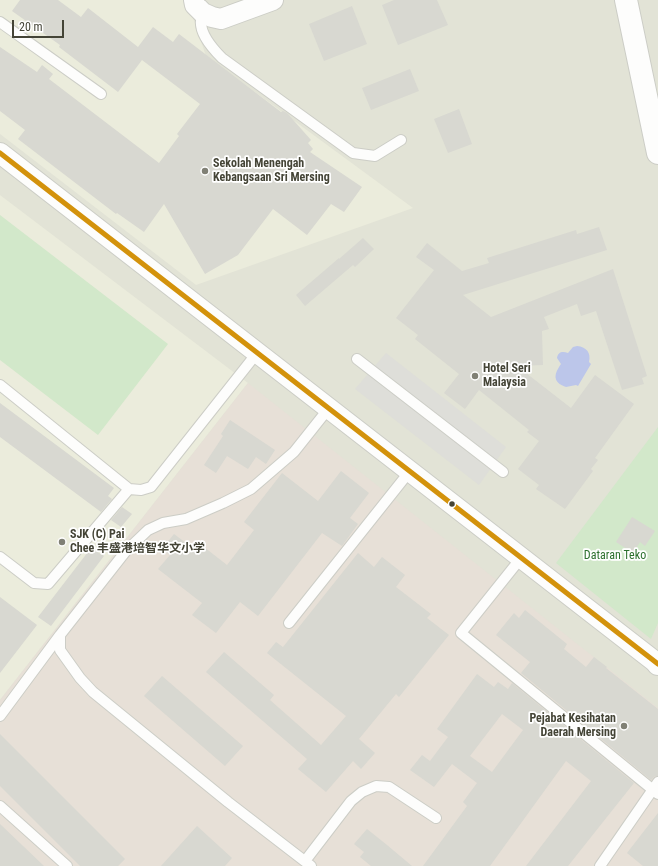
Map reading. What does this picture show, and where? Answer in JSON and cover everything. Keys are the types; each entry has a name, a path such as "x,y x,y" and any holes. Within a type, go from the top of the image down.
{"street":[{"path":"198,6 212,17 221,19 273,0"},
{"path":"626,0 654,109 658,153"},
{"path":"0,153 658,664"}],"lane":[{"path":"198,6 203,33 214,50 222,58 353,154 375,156 401,140"},
{"path":"0,22 101,94"},
{"path":"0,385 129,489 142,490 150,487 257,353"},
{"path":"357,359 503,472"},
{"path":"0,716 60,635 126,551 148,530 163,523 186,519 251,489 294,452 329,408"},
{"path":"289,623 410,472"},
{"path":"0,557 34,583 48,584 129,489"},
{"path":"522,558 461,633 656,789 600,866"},
{"path":"60,635 60,650 80,678 93,692 228,802 308,864 351,801 362,792 376,786 389,787 436,818"},
{"path":"0,806 67,866"}],"shaded area":[{"path":"0,0 658,0 658,866 0,866"},
{"name":"Sekolah Menengah Kebangsaan Sri Mersing","path":"0,0 187,0 206,56 413,208 196,285 0,134"},
{"name":"SJK (C) Pai Chee 丰盛港培智华文小学","path":"0,195 248,383 0,700"},
{"path":"386,353 506,447 479,485 355,389"},
{"path":"248,383 658,708 658,866 0,866 0,700"}],"green space":[{"path":"0,215 168,344 98,435 0,360"},
{"name":"Dataran Teko","path":"658,427 658,623 651,639 556,563"}],"water":[{"path":"577,346 588,351 589,362 591,364 578,386 566,387 558,383 556,380 556,374 561,364 557,358 558,354 561,352 568,353 573,347"}],"building":[{"name":"Sekolah Menengah Kebangsaan Sri Mersing","path":"20,0 58,0 81,17 88,8 138,47 153,27 173,42 179,34 281,112 283,111 287,113 311,140 308,143 313,149 310,152 362,187 344,212 331,204 307,235 273,209 238,255 205,274 164,204 144,232 117,213 116,214 18,139 25,130 0,111 0,47 37,72 42,65 53,74 49,79 159,163 179,136 177,134 200,104 142,60 118,92 59,47 60,45 12,11"},
{"path":"394,0 437,0 448,25 398,45 382,5"},
{"path":"352,6 367,44 324,61 309,24"},
{"path":"410,69 419,91 371,110 362,88"},
{"path":"459,109 472,144 448,153 434,119"},
{"path":"599,227 607,250 463,295 491,317 613,269 647,376 642,378 644,384 622,390 596,311 581,316 577,304 544,317 549,329 542,331 543,365 517,366 571,408 595,375 634,404 595,458 598,460 591,469 593,471 565,509 536,489 539,485 518,469 539,441 527,432 529,430 479,390 465,409 444,393 459,374 415,339 418,335 396,318 434,270 416,257 427,243 462,271 489,263 487,258 576,230 577,234"},
{"path":"363,238 374,249 355,267 353,265 305,306 296,295"},
{"path":"0,403 114,488 108,496 112,499 101,512 0,437"},
{"path":"230,420 275,450 266,464 256,457 248,469 227,456 216,473 204,465 223,436 221,434"},
{"path":"341,471 369,493 350,518 358,524 342,546 322,533 258,616 240,602 216,633 192,615 202,603 158,569 170,555 162,549 174,534 190,546 195,540 227,565 254,530 244,522 282,473 318,501"},
{"path":"122,507 132,514 121,527 111,520"},
{"path":"632,517 655,531 645,546 640,542 633,553 616,542"},
{"path":"91,548 104,556 51,626 38,617"},
{"path":"358,553 374,567 382,557 405,575 396,587 431,614 427,618 449,635 399,697 396,694 359,739 375,753 361,769 353,761 326,792 298,769 307,759 206,672 224,652 274,695 270,700 321,745 346,716 267,653 276,642 283,647"},
{"path":"0,597 37,625 0,673"},
{"path":"525,610 567,644 564,649 586,667 594,657 658,709 658,776 655,776 651,780 521,673 530,662 496,635 514,613 519,618"},
{"path":"477,674 494,687 498,682 508,689 512,683 634,783 568,866 526,866 591,781 566,761 490,866 423,866 467,806 463,802 477,783 452,764 434,787 410,770 422,755 430,761 448,737 437,729","holes":["502,714 523,730 492,772 470,756"]},
{"path":"162,676 243,746 225,766 144,696"},
{"path":"0,734 125,859 118,866 80,866 0,786"},
{"path":"658,813 658,866 643,866 627,853"},
{"path":"0,824 44,866 0,866"},
{"path":"197,826 232,858 225,866 161,866"},
{"path":"367,829 412,866 371,866 360,857 364,852 354,844"}],"transit line":[{"path":"0,153 658,664"}],"place":[{"name":"Sekolah Menengah Kebangsaan Sri Mersing","path":"205,171"},
{"name":"Hotel Seri Malaysia","path":"475,376"},
{"name":"SJK (C) Pai Chee 丰盛港培智华文小学","path":"62,542"},
{"name":"Pejabat Kesihatan Daerah Mersing","path":"624,726"}]}
